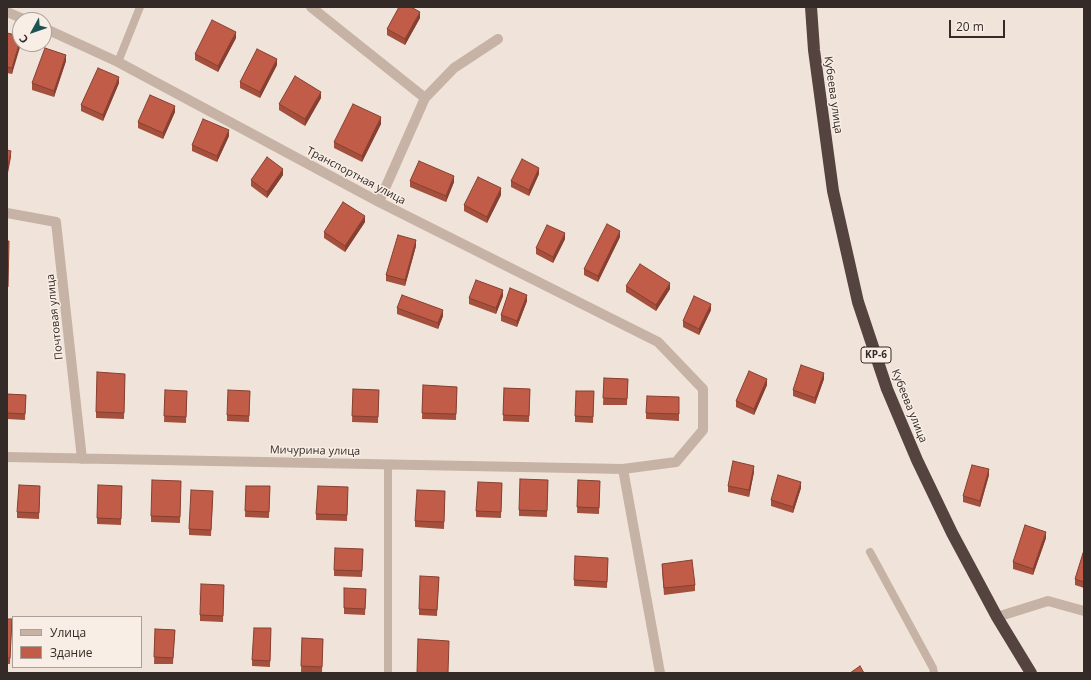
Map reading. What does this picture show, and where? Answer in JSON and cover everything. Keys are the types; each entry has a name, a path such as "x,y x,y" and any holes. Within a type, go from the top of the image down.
{"highway":[{"name":"Кубеева улица","path":"810,7 814,50 833,191 858,302 888,389 917,460 952,534 997,617 1031,673"}],"street":[{"path":"311,7 424,98"},
{"name":"Транспортная улица","path":"52,32 118,62 379,202 658,342 703,389 704,430 676,462 623,469"},
{"path":"379,202 424,98 454,68 498,39"},
{"name":"Почтовая улица","path":"7,213 56,222 82,459"},
{"name":"Мичурина улица","path":"7,458 623,469"},
{"path":"623,469 660,673"},
{"path":"997,617 1048,601 1084,611"}],"lane":[{"path":"118,62 140,7"},
{"path":"388,465 388,673"},
{"path":"870,552 933,668 934,673"}],"building":[{"path":"399,7 411,7 420,12 405,39 387,29"},
{"path":"212,20 236,32 218,66 195,54"},
{"path":"7,33 12,34 12,52 17,52 12,68 7,67"},
{"path":"257,49 277,59 260,92 240,82"},
{"path":"52,50 66,55 54,91 32,83 44,52 52,52"},
{"path":"98,68 119,77 103,115 81,105"},
{"path":"295,76 321,92 305,119 279,104"},
{"path":"150,95 175,106 163,133 138,122"},
{"path":"353,104 381,117 362,156 334,142"},
{"path":"203,119 229,130 217,156 192,145"},
{"path":"7,150 11,151 7,172"},
{"path":"267,157 283,169 267,192 251,180"},
{"path":"522,159 539,168 529,190 511,181"},
{"path":"419,161 454,176 446,196 410,181"},
{"path":"478,177 501,188 487,217 464,205"},
{"path":"343,202 365,216 345,246 324,232"},
{"path":"607,224 620,231 598,276 584,269"},
{"path":"547,225 565,233 553,257 536,248"},
{"path":"398,235 416,240 405,280 386,275"},
{"path":"7,241 9,241 8,287 7,287"},
{"path":"640,264 670,283 656,305 626,286"},
{"path":"476,280 503,290 496,308 469,298"},
{"path":"510,288 527,295 517,321 501,315"},
{"path":"402,295 443,310 438,323 397,308"},
{"path":"694,296 711,304 699,329 683,321"},
{"path":"801,365 824,373 815,398 793,390"},
{"path":"749,371 767,379 754,409 736,401"},
{"path":"97,372 125,374 124,413 96,412"},
{"path":"604,378 628,379 627,399 603,398"},
{"path":"423,385 457,387 456,414 422,413"},
{"path":"504,388 530,389 529,416 503,415"},
{"path":"353,389 379,390 378,417 352,416"},
{"path":"165,390 187,391 186,417 164,416"},
{"path":"228,390 250,391 249,416 227,415"},
{"path":"576,391 594,391 593,417 575,416"},
{"path":"7,394 26,395 25,414 7,413"},
{"path":"647,396 679,397 679,414 646,413"},
{"path":"733,461 754,466 749,490 728,486"},
{"path":"972,465 989,469 980,501 963,496"},
{"path":"778,475 801,482 793,507 771,500"},
{"path":"520,479 548,480 547,511 519,510"},
{"path":"152,480 181,481 180,517 151,516"},
{"path":"578,480 600,481 599,508 577,507"},
{"path":"478,482 502,483 501,512 476,511"},
{"path":"19,485 40,486 39,513 17,512"},
{"path":"98,485 122,486 121,519 97,518"},
{"path":"246,486 270,486 269,512 245,511"},
{"path":"318,486 348,487 347,515 316,514"},
{"path":"191,490 213,491 211,530 189,529"},
{"path":"417,490 445,491 444,522 415,521"},
{"path":"1025,525 1046,532 1033,569 1013,562"},
{"path":"335,548 363,549 362,571 334,570"},
{"path":"1084,550 1084,582 1075,579"},
{"path":"575,556 608,558 607,582 574,580"},
{"path":"692,560 695,585 664,588 662,564"},
{"path":"420,576 439,577 437,610 419,609"},
{"path":"201,584 224,585 223,616 200,615"},
{"path":"344,588 366,589 365,609 344,608"},
{"path":"7,619 12,619 10,658 7,658"},
{"path":"254,628 271,628 270,661 252,660"},
{"path":"155,629 175,630 173,658 154,657"},
{"path":"302,638 323,639 322,667 301,666"},
{"path":"418,639 449,641 448,673 417,673"},
{"path":"860,666 864,673 850,673"}]}
